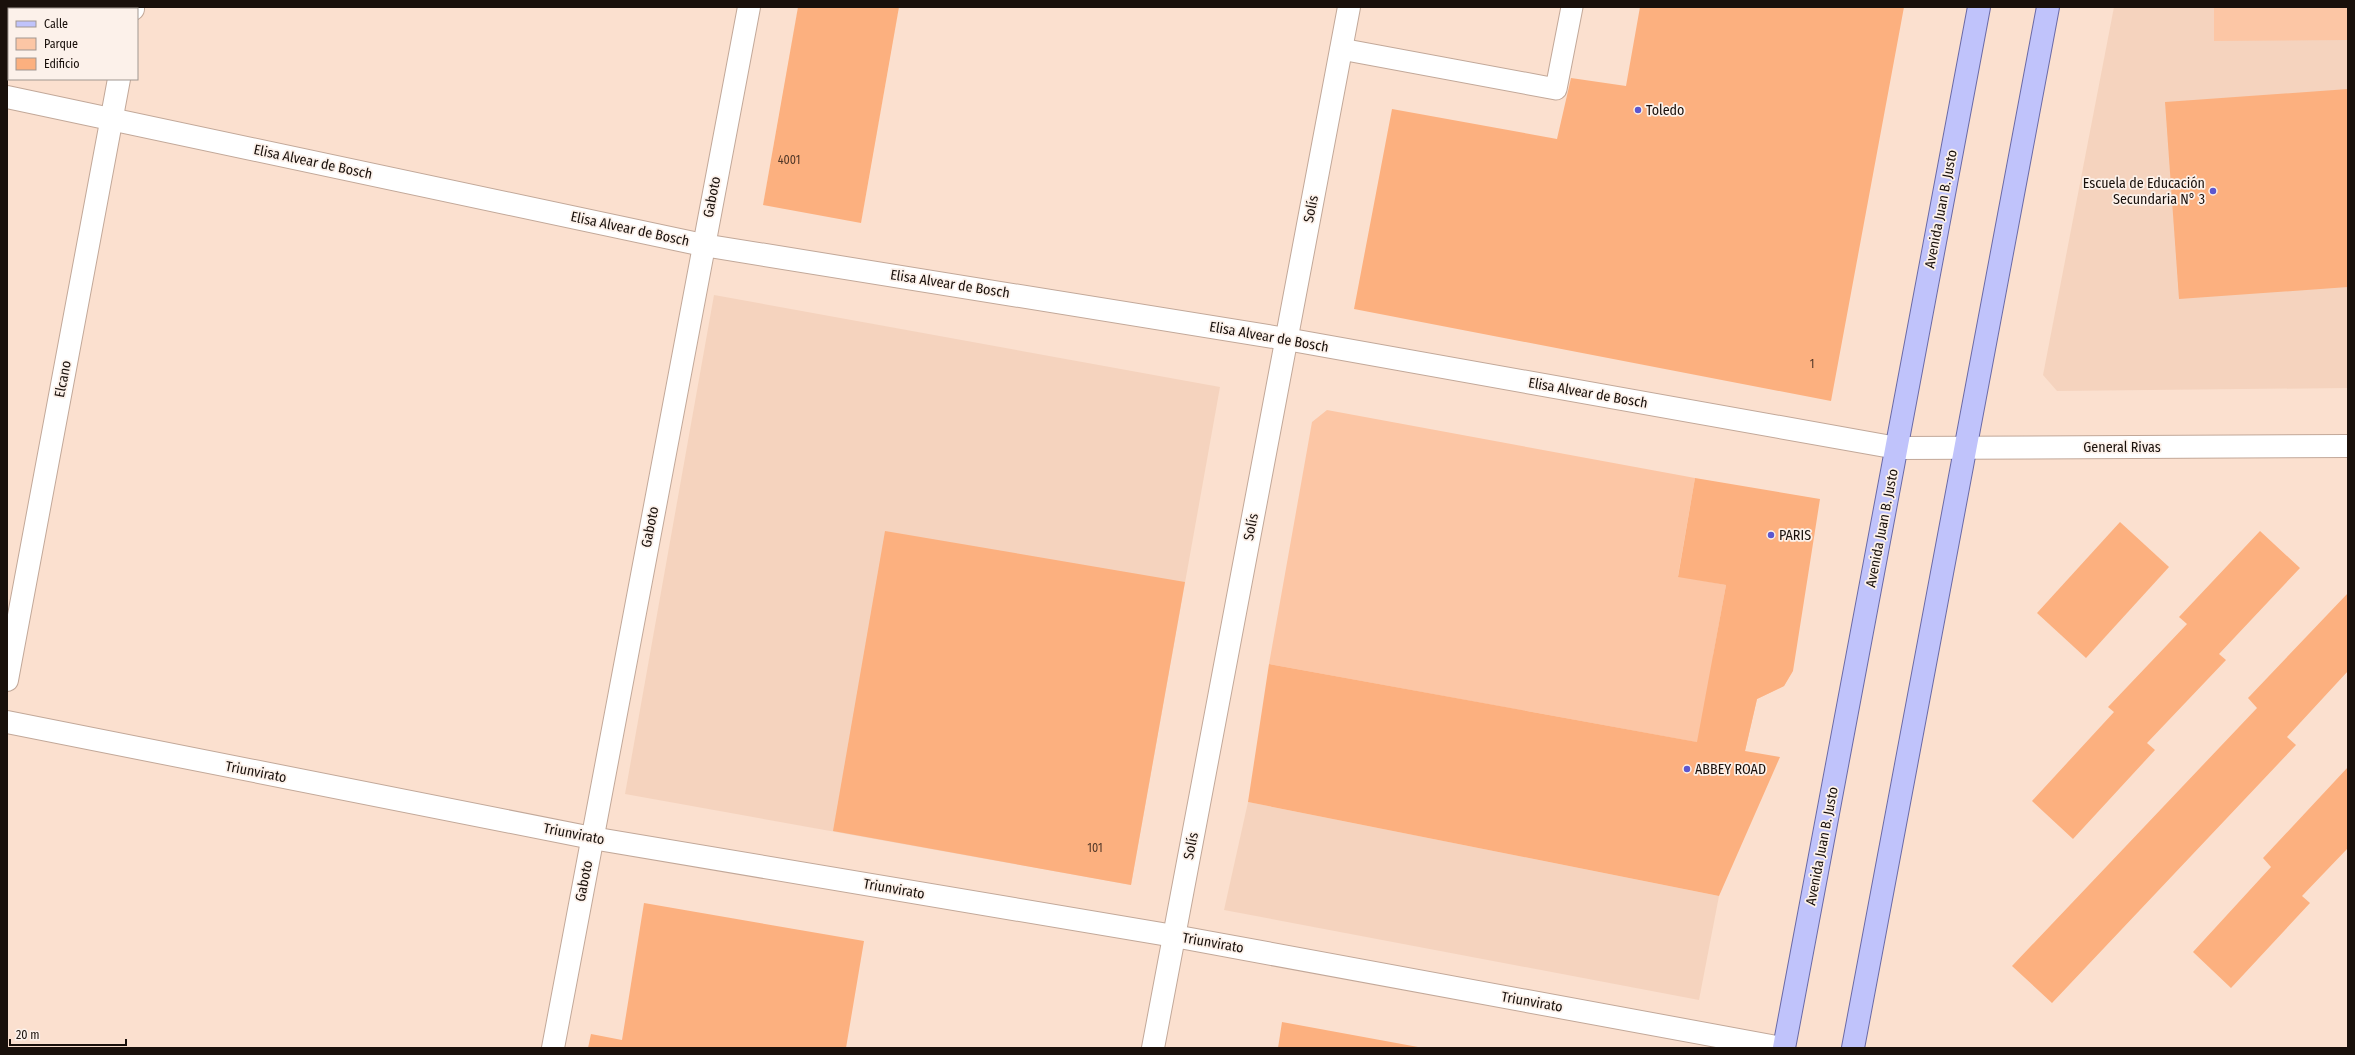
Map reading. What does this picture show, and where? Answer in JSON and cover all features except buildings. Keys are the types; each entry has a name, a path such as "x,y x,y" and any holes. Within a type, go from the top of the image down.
{"main road":[{"name":"Avenida Juan B. Justo","path":"1783,1048 1979,7"},
{"path":"1853,1048 2048,7"}],"street":[{"name":"Gaboto","path":"553,1048 702,244 749,7"},
{"name":"Solís","path":"1153,1048 1349,7"},
{"name":"Elcano","path":"7,680 119,80"},
{"name":"Elisa Alvear de Bosch","path":"7,97 702,244 1286,339 1896,448"},
{"name":"General Rivas","path":"1896,448 2348,446"},
{"name":"Triunvirato","path":"7,722 592,838 1174,936 1783,1048"}],"lane":[{"path":"1341,49 1556,89 1572,7"}],"shaded area":[{"name":"Escuela de Educación Secundaria N° 3","path":"2114,7 2348,7 2348,388 2057,391 2043,375"},
{"path":"714,295 1220,387 1131,885 625,794"},
{"path":"1248,802 1719,896 1699,1000 1224,910"}],"green space":[{"path":"2214,7 2348,7 2348,40 2214,41"},
{"path":"1327,410 1695,478 1678,576 1726,585 1713,656 1792,672 1784,686 1757,699 1745,751 1269,664 1312,422"}],"place":[{"name":"Toledo","path":"1638,110"},
{"name":"Escuela de Educación Secundaria N° 3","path":"2213,191"},
{"name":"PARIS","path":"1771,535"},
{"name":"ABBEY ROAD","path":"1687,769"}]}
